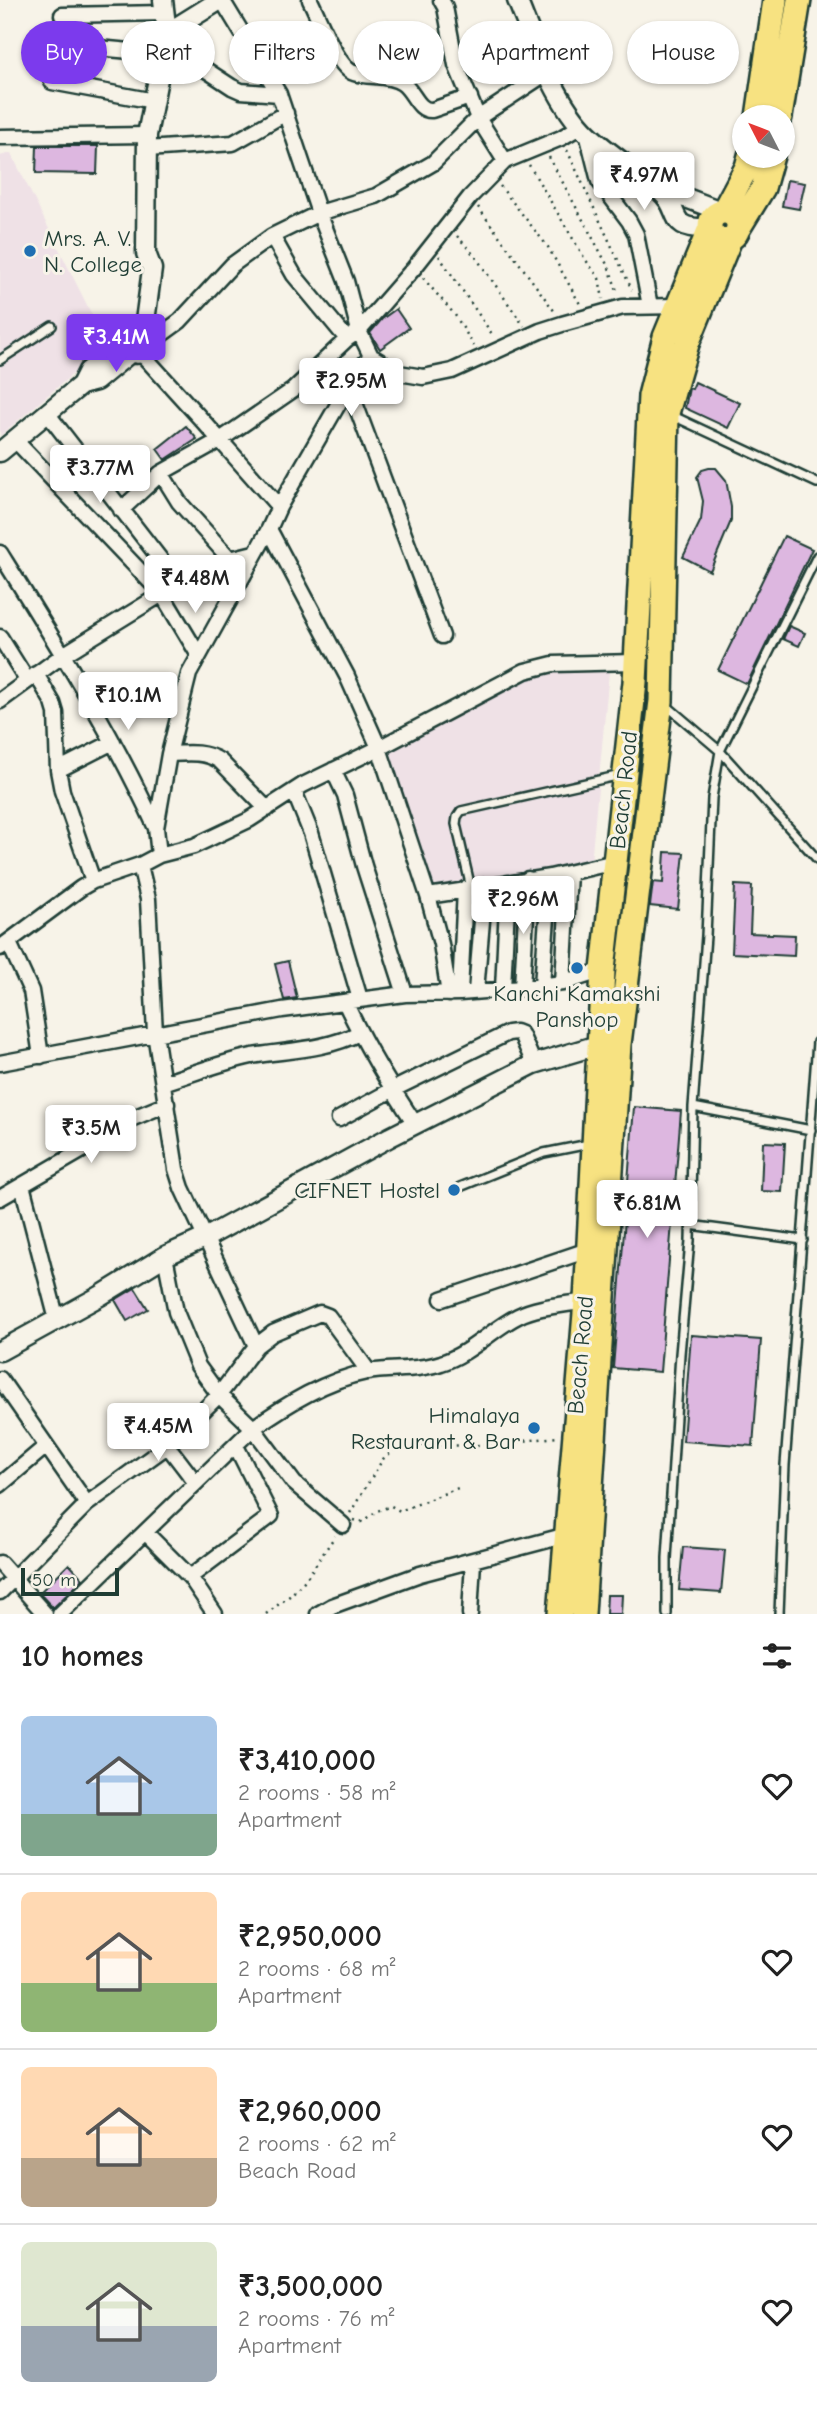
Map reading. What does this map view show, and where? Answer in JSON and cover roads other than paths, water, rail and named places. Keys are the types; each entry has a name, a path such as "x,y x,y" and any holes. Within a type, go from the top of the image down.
{"main road":[{"path":"760,105 775,0"},
{"path":"782,105 799,0"},
{"name":"Beach Road","path":"583,1614 580,1491 609,1044 645,685 667,414 687,344 747,168"},
{"name":"Beach Road","path":"560,1614 567,1535 580,1491 573,1436 586,1301 593,1143 609,1044 603,970 625,774 645,685 650,396 665,337 691,271 725,227 763,188 769,168"}],"street":[{"path":"194,21 221,0 279,94 319,213 346,281 353,335"},
{"path":"310,0 340,60 351,73 399,80 409,88 426,111 470,97"},
{"path":"441,0 445,7 456,65 478,118 505,161"},
{"path":"517,0 526,21"},
{"path":"62,15 163,7"},
{"path":"215,76 241,91 279,94"},
{"path":"63,84 154,101"},
{"path":"137,344 152,269 146,253 147,142 157,84"},
{"path":"0,452 81,385 96,381 137,344 180,321 232,265 272,236 319,213 376,197 432,163 478,118 530,84"},
{"path":"556,84 584,129 598,181 636,234 645,306"},
{"path":"0,137 233,143 286,113"},
{"path":"121,510 161,473 220,439 293,390 353,335 414,268 470,197 505,161 584,129"},
{"path":"584,129 664,193 689,199 725,227"},
{"path":"664,193 678,222 691,229 725,227"},
{"path":"272,236 294,275 371,356 399,373 423,377 452,370 530,335 623,307 679,306"},
{"path":"137,344 279,507"},
{"path":"159,855 156,828 169,754 189,674 269,530 279,507 348,387 371,356"},
{"path":"348,387 442,636"},
{"path":"47,413 181,586"},
{"path":"14,439 162,594 198,654"},
{"path":"161,473 179,502 230,559"},
{"path":"269,530 347,676 379,748 428,896 454,993"},
{"path":"0,553 133,777 156,828"},
{"path":"0,701 63,655 162,594 230,559 254,553"},
{"path":"0,638 53,703 62,792 93,881"},
{"path":"41,1056 31,991 4,946 80,888 159,855 194,846 525,671 539,666 645,685"},
{"path":"58,770 113,742"},
{"path":"169,754 211,755 267,809"},
{"path":"333,771 345,795 364,866 405,994"},
{"path":"294,791 311,833 359,1032 392,1090 416,1125"},
{"path":"428,896 550,877 615,862"},
{"path":"140,865 148,899 155,1034 167,1104 168,1132 176,1169 182,1188 257,1346"},
{"path":"563,983 569,873"},
{"path":"542,985 550,877"},
{"path":"522,988 528,880"},
{"path":"503,989 508,883"},
{"path":"474,888 475,991"},
{"path":"454,993 474,888"},
{"path":"0,1063 282,1010 405,994 454,993 563,983 603,970"},
{"path":"163,1083 252,1056 293,1052 344,1041 359,1032"},
{"path":"339,1119 508,1033 522,1034 534,1064"},
{"path":"0,1351 165,1256 207,1237 534,1064 609,1044"},
{"path":"1,1196 80,1151 121,1123 167,1104"},
{"path":"22,1185 57,1320"},
{"path":"442,1299 588,1250"},
{"path":"165,1256 176,1311 198,1366 219,1395 253,1428 295,1483 343,1525"},
{"path":"60,1614 253,1428 283,1406 344,1378 369,1372 439,1364 453,1358 518,1316 534,1310 586,1301"},
{"path":"0,1592 15,1580 87,1504 167,1446 219,1395 257,1346 273,1333 320,1313 328,1316 369,1372"},
{"path":"0,1379 87,1504"},
{"path":"141,1421 157,1432 196,1483"},
{"path":"190,1577 271,1516 236,1446"},
{"path":"0,1485 46,1447"},
{"path":"145,1532 190,1577 215,1614"},
{"path":"318,1614 332,1606 420,1574 567,1535"},
{"path":"470,1614 473,1561"},
{"path":"0,1563 45,1614"}],"lane":[{"path":"0,360 52,326"},
{"path":"667,414 817,483"},
{"path":"667,1614 667,1558 690,1225 693,1107 706,936 710,814 720,751 817,556"},
{"path":"645,685 720,751 817,859"},
{"path":"474,888 456,824 461,811 625,774"},
{"path":"779,1614 785,1465 817,1042"},
{"path":"693,1107 811,1129"},
{"path":"460,1187 544,1153 593,1143"},
{"path":"806,1190 817,1191"},
{"path":"690,1225 803,1240"}],"place":[{"name":"Mrs. A. V. N. College","path":"30,251"},
{"name":"Kanchi Kamakshi Panshop","path":"577,968"},
{"name":"CIFNET Hostel","path":"454,1190"},
{"name":"Himalaya Restaurant & Bar","path":"534,1428"}]}
